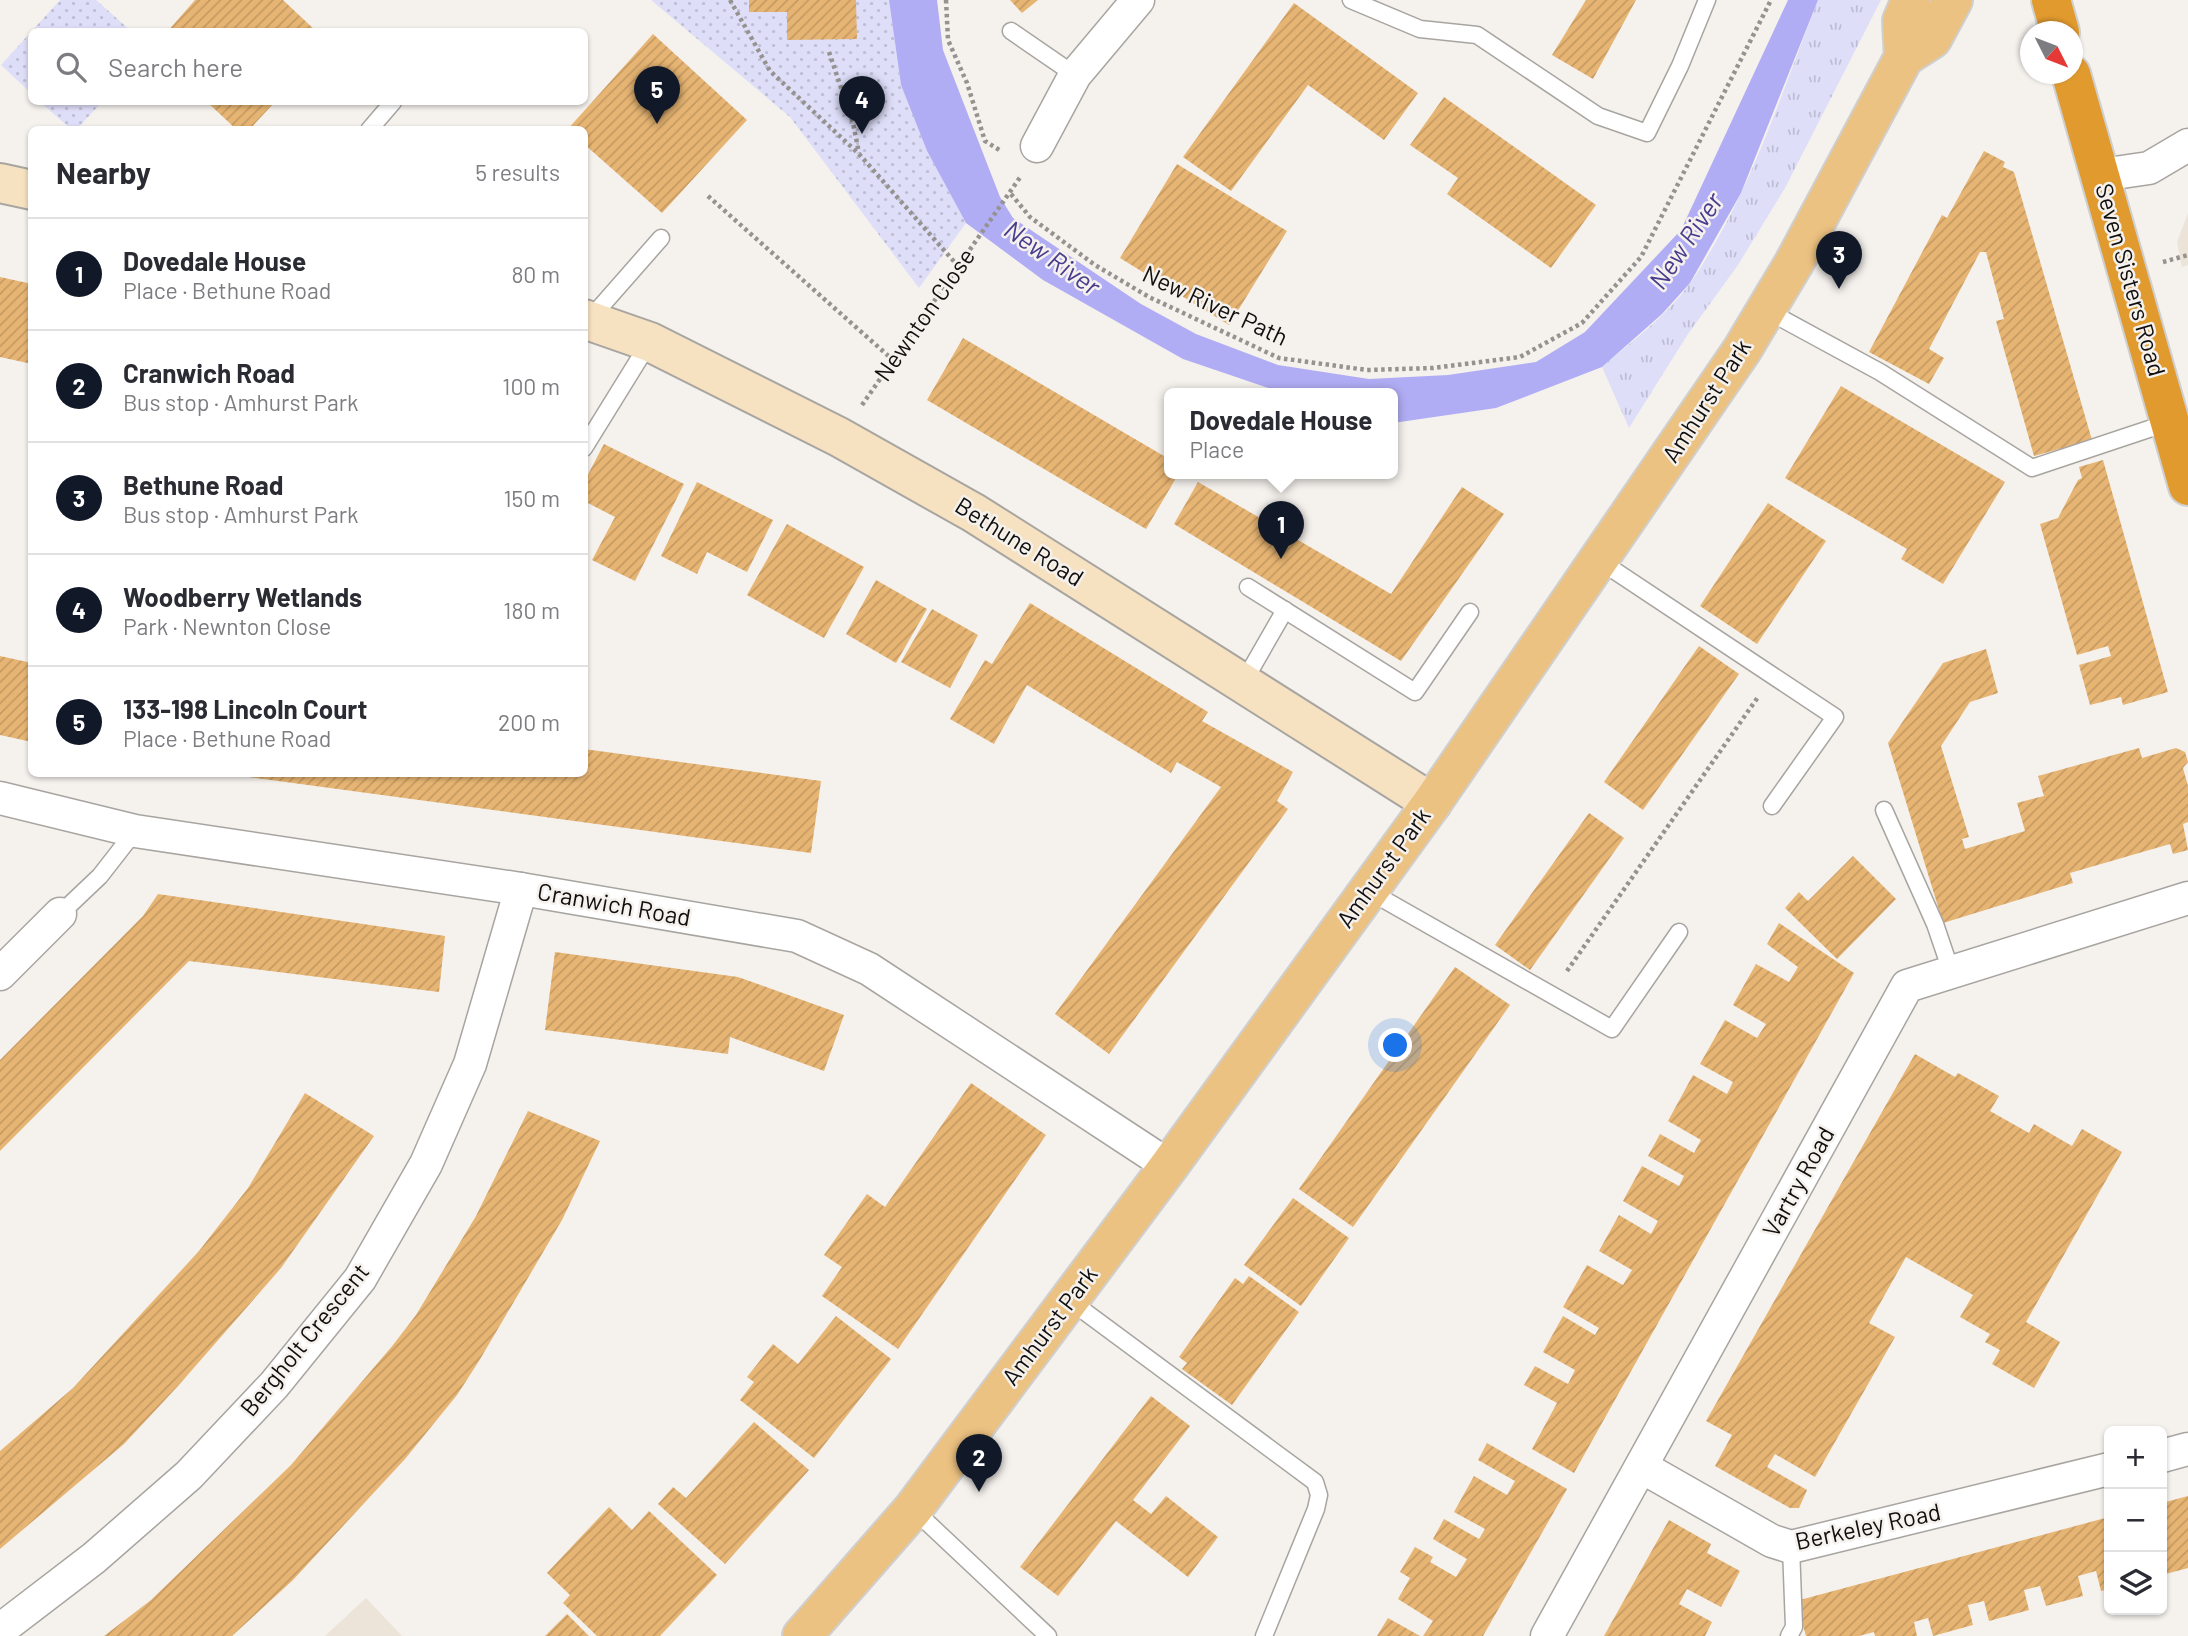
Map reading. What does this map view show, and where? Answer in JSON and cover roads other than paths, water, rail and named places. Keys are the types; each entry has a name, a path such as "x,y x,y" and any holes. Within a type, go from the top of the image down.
{"highway":[{"path":"2051,0 2057,21"},
{"name":"Seven Sisters Road","path":"2074,84 2188,486"}],"main road":[{"path":"1904,57 1902,20 1911,0"},
{"name":"Amhurst Park","path":"802,1636 913,1509 1169,1166 1432,803 1600,561 1766,310 1826,205 1904,57 1932,39 1953,0"}],"street":[{"path":"1037,146 1075,75 1138,0"},
{"path":"2101,175 2149,168 2188,145"},
{"path":"0,183 28,189"},
{"name":"Bethune Road","path":"588,320 650,342 839,437 975,514 1432,803"},
{"name":"Cranwich Road","path":"0,799 135,831 521,888 797,936 869,969 1169,1166"},
{"name":"Bergholt Crescent","path":"0,1630 94,1558 189,1475 274,1385 360,1279 426,1164 470,1064 521,888"},
{"name":"Vartry Road","path":"1547,1636 1907,986 2188,898"},
{"path":"0,974 60,914"},
{"path":"2167,1455 2188,1449"},
{"name":"Berkeley Road","path":"1642,1467 1772,1541 1791,1547 2104,1470"}],"lane":[{"path":"1351,0 1420,29 1476,35 1598,116 1647,133 1680,66 1707,0"},
{"path":"1011,31 1075,75"},
{"path":"372,126 390,105"},
{"path":"588,319 661,238"},
{"path":"1766,310 1880,372 2032,468 2170,422"},
{"path":"588,442 650,342"},
{"path":"1600,561 1835,717 1772,806"},
{"path":"1248,587 1415,692 1470,612"},
{"path":"1243,683 1285,610"},
{"path":"1884,810 1935,924 1951,971"},
{"path":"60,914 100,876 135,831"},
{"path":"1367,890 1612,1029 1679,932"},
{"path":"1069,1300 1315,1482 1320,1495 1316,1509 1264,1636"},
{"path":"913,1509 1048,1636"},
{"path":"1789,1636 1794,1627 1791,1547"}],"water":[{"name":"New River","path":"889,0 937,0 943,50 1000,197 1013,218 1141,304 1196,334 1278,365 1369,379 1448,375 1536,362 1585,332 1681,230 1788,0 1818,0 1741,193 1690,283 1662,314 1602,367 1496,408 1398,422 1398,388 1268,388 1183,359 1043,280 966,223 927,151 901,85"}],"place":[{"name":"133-198 Lincoln Court","path":"657,124"},
{"name":"Woodberry Wetlands","path":"862,134"},
{"name":"Bethune Road","path":"1839,289"},
{"name":"Dovedale House","path":"1281,559"},
{"name":"Cranwich Road","path":"979,1492"}]}
